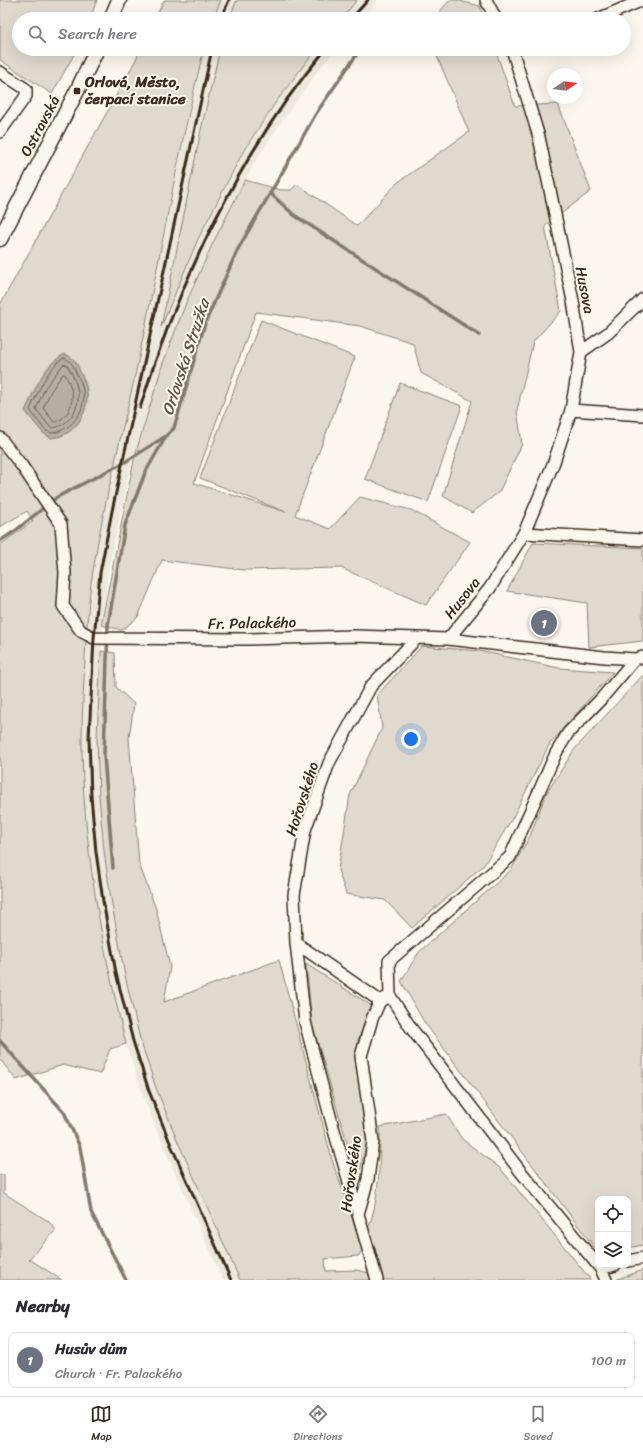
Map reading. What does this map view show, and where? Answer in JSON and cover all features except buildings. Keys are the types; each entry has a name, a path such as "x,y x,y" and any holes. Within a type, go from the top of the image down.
{"main road":[{"path":"114,12 119,0"},
{"name":"Ostravská","path":"0,239 78,91 94,56"}],"street":[{"path":"486,0 492,12"},
{"path":"615,12 643,0"},
{"name":"Husova","path":"448,639 490,588 524,533 554,462 571,410 581,352 573,301 539,137 514,56"},
{"path":"0,72 26,90 26,96 0,132"},
{"path":"581,352 608,333 643,299"},
{"path":"571,410 643,415"},
{"name":"Fr. Palackého","path":"0,438 22,466 61,524 65,573 63,606 81,631 94,638 248,639 354,636 448,639 561,652 639,658"},
{"path":"524,533 643,540"},
{"name":"Hořovského","path":"377,1280 333,1127 305,1022 296,943 294,895 305,830 329,763 370,686 417,638"},
{"path":"385,998 389,961 510,857 556,754 568,733 639,658"},
{"path":"296,943 385,998 411,1028 511,1159 601,1269 606,1280"},
{"name":"Hořovského","path":"358,1214 368,1179 373,1141 361,1056 372,1019 385,998"},
{"path":"631,1260 643,1258"}],"shaded area":[{"path":"0,0 97,0 93,12 12,12 12,56 73,56 52,94 0,60"},
{"path":"164,0 221,0 216,12 158,12"},
{"path":"221,0 237,0 232,12 216,12"},
{"path":"237,0 357,0 347,12 232,12"},
{"path":"357,0 378,0 367,12 347,12"},
{"path":"450,0 456,0 480,6 482,12 439,12"},
{"path":"138,56 202,56 177,166 138,362 97,544 88,614 82,728 85,815 89,853 101,930 126,1044 110,1049 100,1074 63,1065 16,1080 0,1059 0,545 33,521 27,511 0,527 0,305"},
{"path":"202,56 218,56 202,125 161,324 198,239 245,150 276,102 311,56 330,56 289,111 257,158 212,245 186,303 163,363 131,464 107,575 102,639 97,738 99,796 104,851 124,971 178,1142 240,1280 223,1280 164,1148 142,1093 126,1044 109,975 96,902 89,852 84,796 82,738 86,638 92,572"},
{"path":"218,56 311,56 276,102 244,150 198,239 161,327 202,125"},
{"path":"437,56 497,56 515,106 558,104 591,191 545,226 561,311 533,342 517,410 522,444 499,492 472,513 443,496 472,401 421,373 413,343 360,326 256,312 194,483 286,512 200,478 261,320 355,357 295,515 330,529 360,497 411,510 470,542 426,605 341,568 244,570 162,560 138,617 122,630 101,625 135,455 163,363 186,303 212,245 245,180 281,190 291,190 297,184 357,226 397,183 469,132"},
{"path":"400,383 462,406 428,502 365,479"},
{"path":"533,543 643,548 643,641 589,647 587,603 507,591"},
{"path":"422,646 480,651 559,668 613,672 549,745 513,817 484,865 412,928 385,900 346,894 338,870 350,795 382,728 377,695"},
{"path":"101,651 115,653 116,687 134,704 129,738 139,864 156,909 170,967 164,1002 279,960 333,1163 360,1244 367,1232 372,1218 378,1188 380,1127 446,1114 462,1139 500,1168 591,1280 240,1280 178,1142 156,1088 140,1039 124,971 104,851 99,796 97,738","holes":["373,1242 383,1276 356,1270 326,1271 325,1259 358,1256"]},
{"path":"643,675 643,1245 631,1247 631,1196 595,1196 595,1248 424,1022 401,981 419,952 511,870 530,836 546,794 574,750"},
{"path":"306,964 372,1006 358,1040 356,1061 367,1142 360,1170 355,1170 312,1023"},
{"path":"0,1175 4,1175 4,1193 48,1221 56,1230 29,1259 62,1280 0,1280"},
{"path":"643,1270 643,1280 615,1280"}],"water":[{"path":"65,354 72,358 77,364 85,382 87,393 86,407 80,421 75,427 62,436 51,438 43,433 25,411 45,371 58,358"}],"waterway":[{"name":"Orlovská Stružka","path":"0,541 15,531 57,497 125,462 166,436 174,428 205,323 238,249 317,112 356,56"},
{"path":"270,193 294,215 479,335"},
{"path":"113,868 104,756 108,625 125,525 145,473 165,438"},
{"path":"0,1041 64,1112 80,1147 91,1212 126,1280"}],"railway":[{"path":"224,12 229,0"},
{"path":"357,12 368,0"},
{"path":"210,56 112,511 100,573 94,638 89,738 91,796 96,852 103,901 116,973 133,1041 149,1091 171,1145 231,1280"},
{"path":"140,408 155,361 173,314 193,266 215,220 266,130 295,88 320,56"}],"place":[{"name":"Orlová, Město, čerpací stanice","path":"77,91"},
{"name":"Husův dům","path":"544,623"}]}
